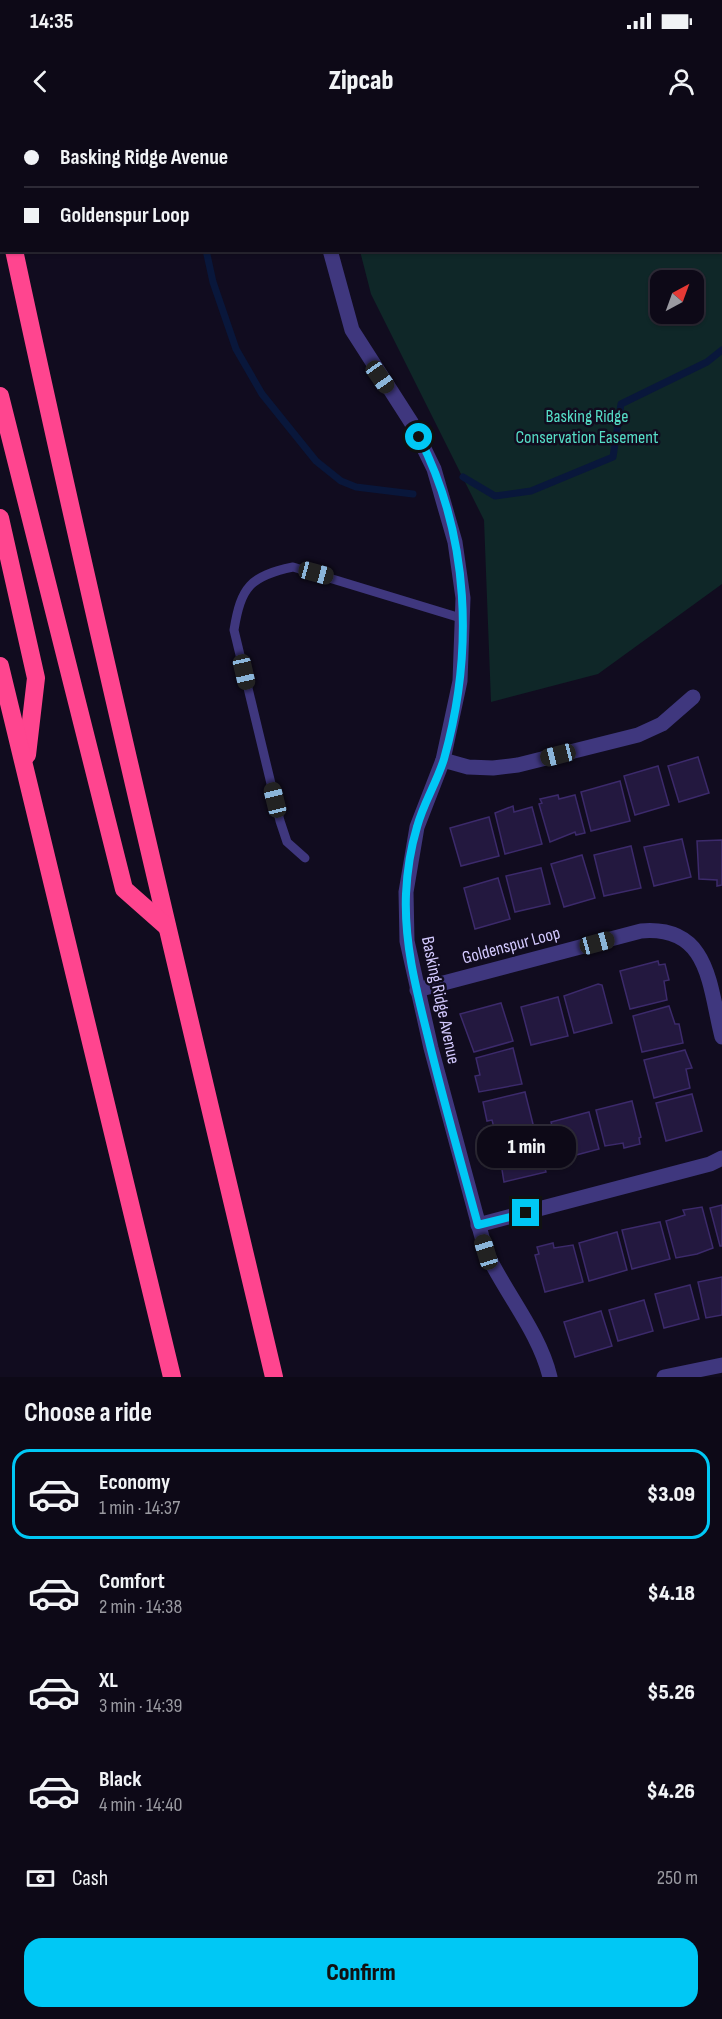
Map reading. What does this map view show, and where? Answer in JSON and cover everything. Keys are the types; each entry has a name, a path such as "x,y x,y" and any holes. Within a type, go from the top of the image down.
{"highway":[{"path":"14,252 59,461 274,1377"},
{"path":"0,396 124,890 167,927"},
{"path":"0,518 36,678 25,766"},
{"path":"0,666 172,1377"}],"street":[{"name":"Basking Ridge Avenue","path":"331,252 352,330 411,422 434,469 455,542 464,619 460,681 443,760 417,827 406,892 406,941 486,1252 534,1337 550,1377"},
{"path":"443,760 468,767 501,767 617,741 639,735 662,724 693,697"},
{"name":"Goldenspur Loop","path":"417,990 641,932 661,929 678,934 695,947 703,963 722,1037"},
{"path":"478,1225 710,1164 722,1158"},
{"path":"664,1377 722,1365"}],"lane":[{"path":"305,858 287,842 280,821 234,630 239,603 251,584 266,572 293,567 464,619"}],"green space":[{"name":"Basking Ridge Conservation Easement","path":"360,252 722,252 722,584 598,674 491,702 484,520 371,294"}],"building":[{"path":"698,757 709,793 679,802 668,766"},
{"path":"658,766 669,805 635,815 624,776"},
{"path":"620,781 630,821 591,831 581,792"},
{"path":"558,795 559,799 575,795 585,833 576,835 575,832 550,842 539,804 542,803 540,799"},
{"path":"513,806 514,812 532,807 542,844 505,854 495,813"},
{"path":"489,817 499,856 461,866 450,828"},
{"path":"682,839 691,877 654,886 644,847"},
{"path":"722,840 722,885 717,886 717,880 699,879 697,841"},
{"path":"631,846 641,888 604,896 594,855"},
{"path":"582,855 595,898 564,907 551,864"},
{"path":"541,868 550,904 515,912 506,876"},
{"path":"498,878 510,919 475,929 464,888"},
{"path":"658,961 659,965 665,964 669,980 664,981 667,1000 630,1009 620,971"},
{"path":"598,984 602,985 612,1023 574,1033 564,996"},
{"path":"558,997 568,1036 531,1045 521,1007"},
{"path":"501,1003 513,1041 474,1052 460,1014"},
{"path":"669,1006 675,1024 679,1024 683,1043 642,1052 633,1016"},
{"path":"513,1048 522,1084 479,1092 475,1076 480,1075 476,1058"},
{"path":"685,1050 692,1068 686,1069 690,1088 654,1098 644,1060"},
{"path":"525,1092 534,1128 497,1139 492,1120 487,1121 483,1102"},
{"path":"692,1094 702,1131 666,1141 656,1103"},
{"path":"632,1101 641,1137 639,1138 640,1144 624,1148 623,1143 605,1146 596,1110"},
{"path":"589,1112 599,1149 561,1159 551,1122"},
{"path":"536,1135 546,1172 504,1182 498,1145"},
{"path":"722,1205 722,1246 720,1246 710,1208"},
{"path":"702,1207 713,1248 676,1258 666,1221 685,1215 683,1210"},
{"path":"660,1222 670,1259 632,1269 622,1230"},
{"path":"617,1232 627,1270 589,1281 579,1243"},
{"path":"553,1243 554,1248 573,1245 583,1282 545,1292 535,1255 539,1254 537,1247"},
{"path":"722,1277 722,1315 706,1318 698,1282"},
{"path":"690,1285 699,1319 664,1328 655,1294"},
{"path":"644,1300 653,1331 618,1341 609,1310"},
{"path":"601,1311 612,1346 575,1357 564,1322"}],"waterway":[{"path":"206,252 213,282 236,349 262,394 316,461 341,481 356,487 413,494"},
{"path":"463,477 495,496 531,491 613,457 621,404 707,362 722,350"}],"route":[{"path":"419,437 434,469 455,542 464,598 464,640 460,681 443,760 417,827 406,892 406,941 431,1048 478,1225 526,1213"}]}
